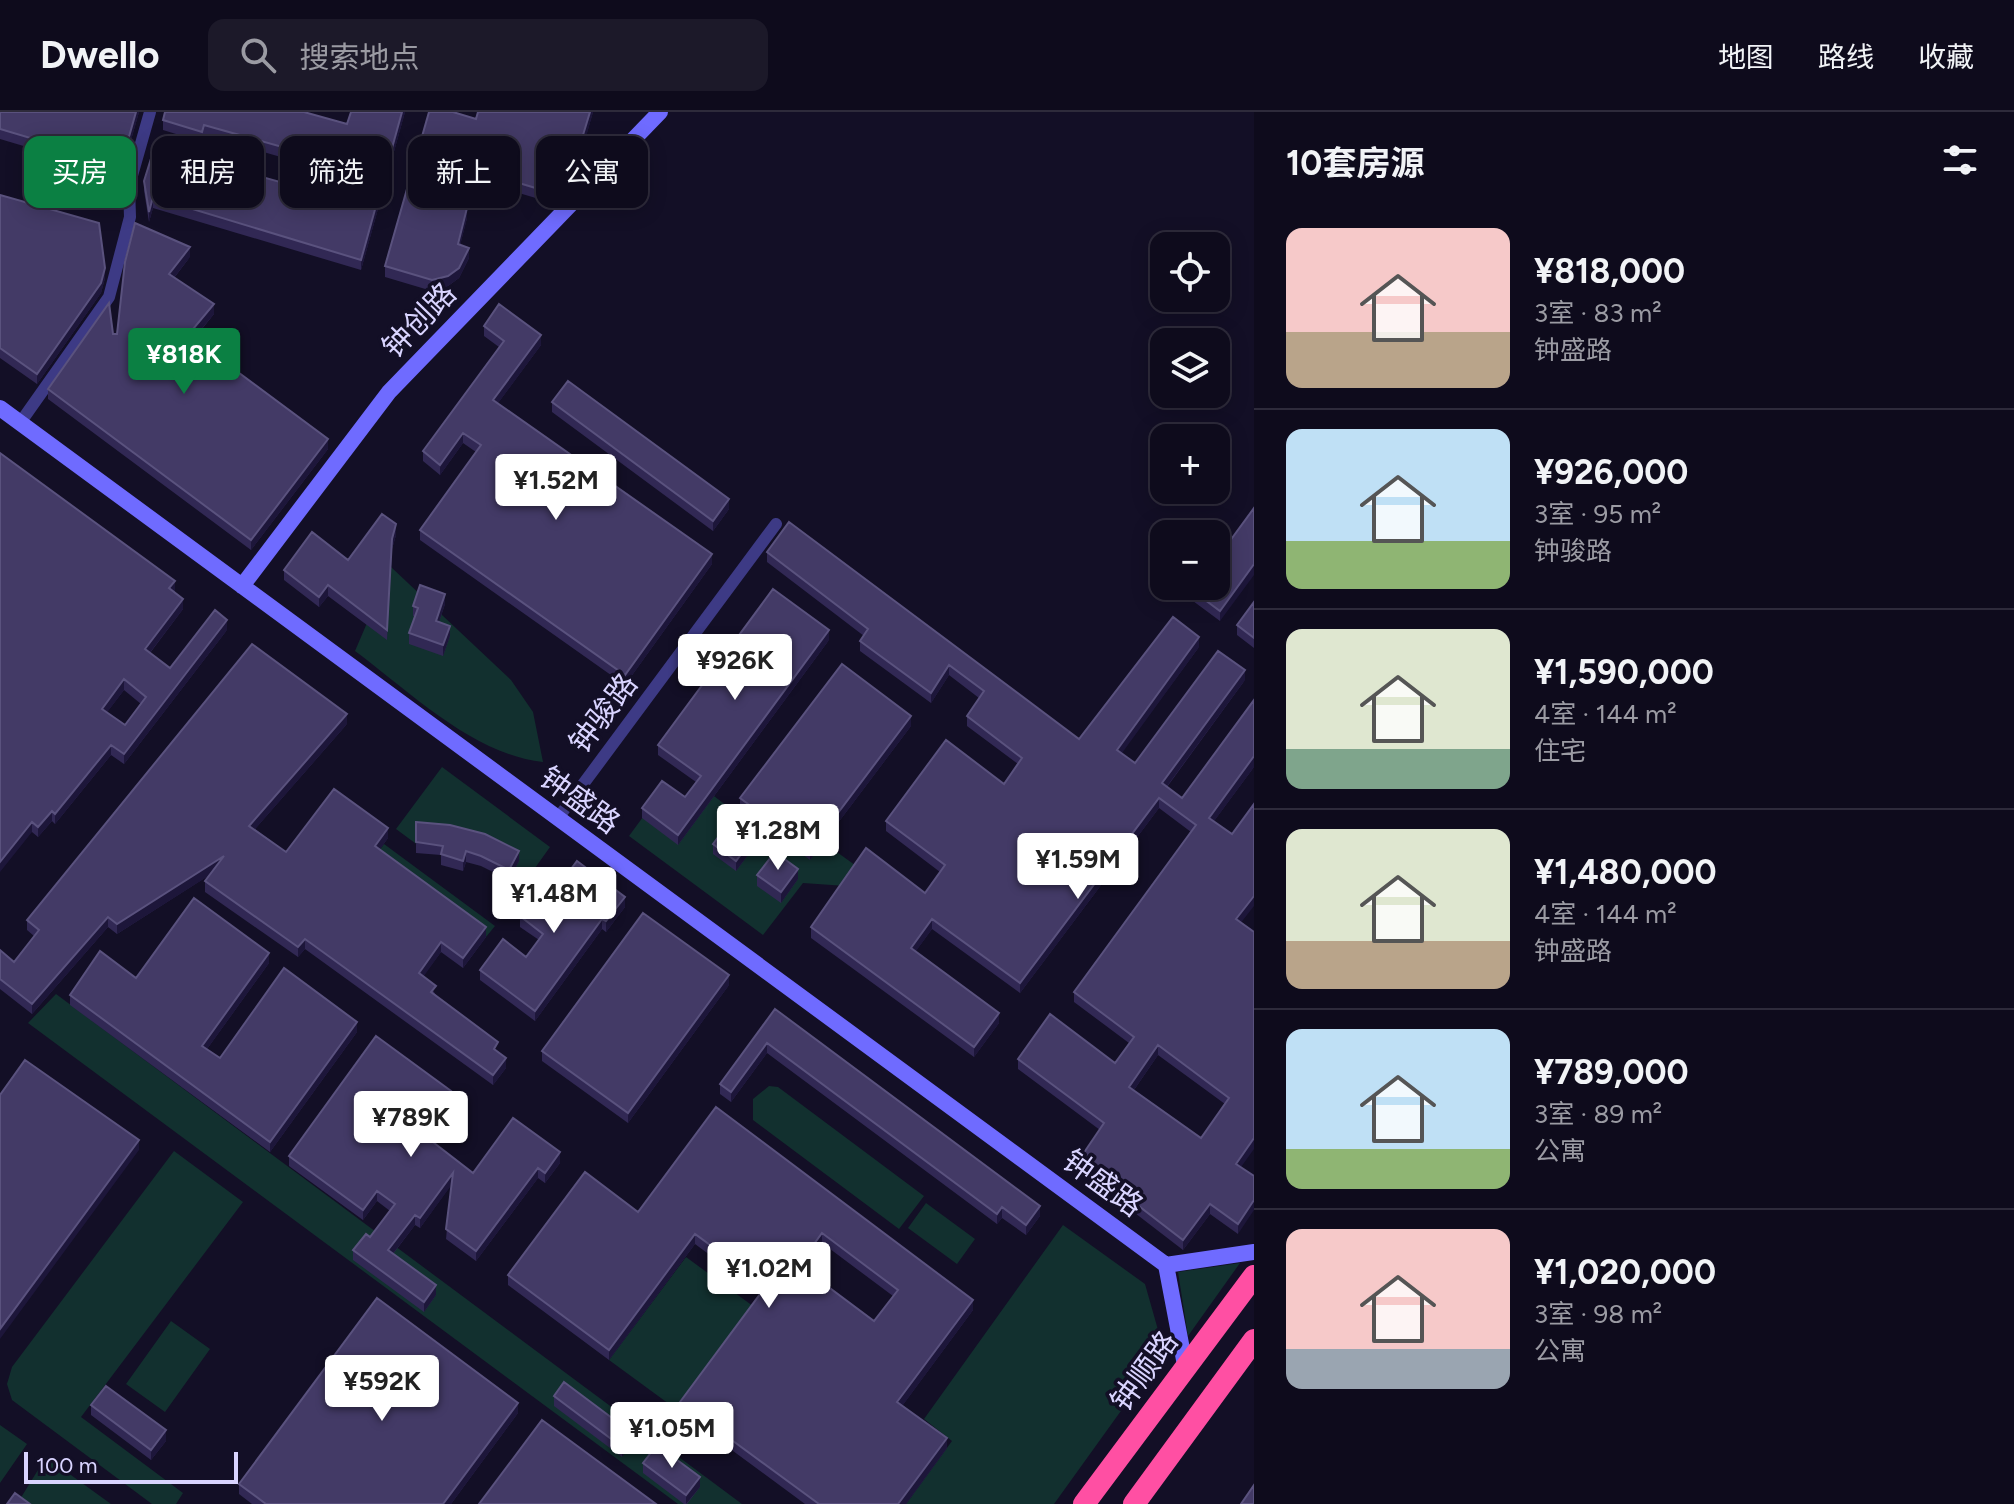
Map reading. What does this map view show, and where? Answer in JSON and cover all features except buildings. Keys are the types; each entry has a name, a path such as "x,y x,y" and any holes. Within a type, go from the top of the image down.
{"highway":[{"name":"钟顺路","path":"1084,1504 1254,1276"},
{"path":"1134,1504 1254,1340"}],"street":[{"path":"20,423 109,297 130,217 129,186 150,112"},
{"name":"钟创路","path":"242,586 389,392 660,112"},
{"name":"钟盛路","path":"0,408 1166,1265"},
{"name":"钟骏路","path":"558,818 776,524"},
{"path":"1185,1365 1166,1265 1254,1252"}],"green space":[{"path":"391,567 511,680 533,712 543,762 517,757 468,735 355,651"},
{"path":"442,767 550,847 525,882 498,865 419,846 396,829"},
{"path":"701,786 736,813 740,808 811,858 823,842 859,868 846,886 803,883 763,935 629,836 662,791 685,807"},
{"path":"384,844 495,926 486,937 375,856"},
{"path":"56,994 742,1504 678,1504 28,1023"},
{"path":"769,1086 778,1087 924,1196 899,1229 753,1120 753,1099"},
{"path":"174,1151 243,1202 81,1417 183,1493 176,1504 152,1504 12,1400 7,1384 12,1367"},
{"path":"926,1203 975,1239 957,1264 908,1228"},
{"path":"1063,1225 1145,1284 1164,1351 1054,1504 906,1504 952,1441 924,1419"},
{"path":"686,1257 757,1309 680,1412 609,1360"},
{"path":"1240,1263 1188,1336 1178,1272"},
{"path":"171,1321 210,1349 165,1412 126,1384"},
{"path":"0,1425 27,1444 0,1483"},
{"path":"46,1457 111,1504 17,1504"}]}
